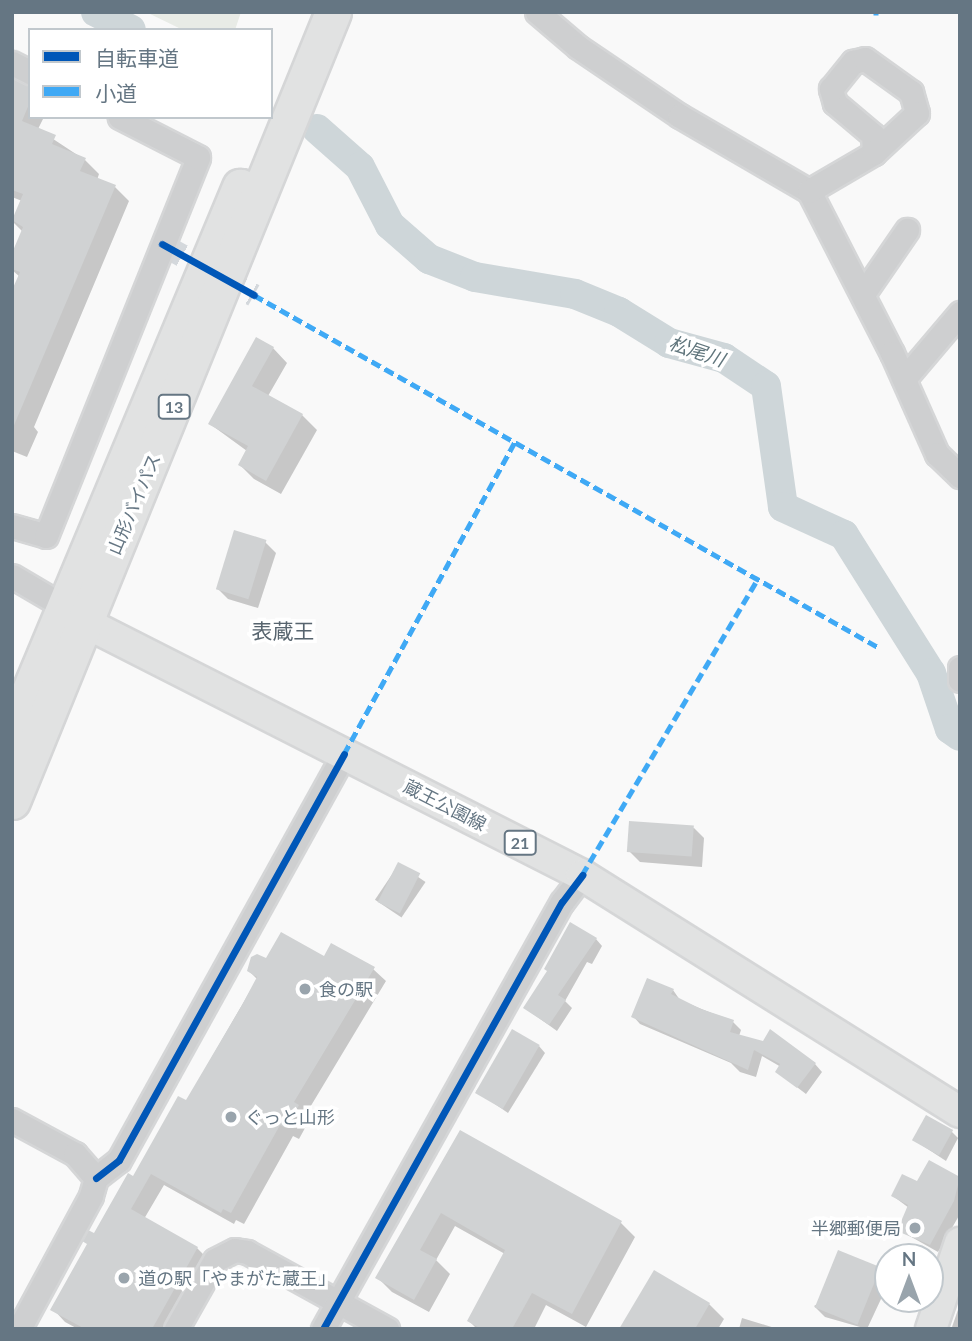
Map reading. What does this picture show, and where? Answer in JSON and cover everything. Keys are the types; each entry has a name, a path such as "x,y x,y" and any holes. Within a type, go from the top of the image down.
{"highway":[{"path":"273,106 312,12"},
{"name":"山形バイパス","path":"12,733 74,614 333,12"},
{"name":"山形バイパス","path":"12,801 74,614 268,119"}],"main road":[{"name":"蔵王公園線","path":"74,614 582,875 960,1112"},
{"path":"930,1329 960,1243"}],"street":[{"path":"537,12 578,47 680,116 809,191 863,294 937,454 960,477"},
{"path":"12,63 28,71"},
{"path":"12,526 46,536 198,157 124,119"},
{"path":"809,191 874,153"},
{"path":"863,294 907,230"},
{"path":"904,379 960,313"},
{"path":"12,576 74,614"},
{"path":"960,668 960,680"},
{"path":"19,1329 91,1196 96,1178 118,1160 344,754"},
{"path":"323,1329 562,902 582,875"},
{"path":"12,1120 75,1154 96,1178"},
{"path":"176,1329 215,1260 235,1250 339,1301 387,1329"}],"shaded area":[{"path":"146,12 241,12 236,28 179,28"}],"building":[{"path":"12,79 28,85 28,107 22,121 56,135 52,144 86,158 80,171 116,185 12,430 12,290 20,272 12,269 12,253 23,227 12,220 23,194 12,190"},
{"path":"256,337 274,347 252,386 303,414 266,481 238,465 248,446 208,424"},
{"path":"234,530 267,540 248,599 216,589"},
{"path":"629,821 694,826 692,856 627,852"},
{"path":"398,862 420,873 400,913 378,902"},
{"path":"570,922 597,938 558,995 566,1000 549,1025 523,1008 547,971 544,969"},
{"path":"281,932 324,956 331,943 375,967 294,1102 299,1105 286,1128 280,1125 231,1213 223,1209 221,1213 151,1174 131,1209 198,1247 152,1329 85,1329 50,1310 87,1244 82,1241 88,1230 94,1233 128,1173 133,1176 178,1096 186,1100 242,1005 257,977 247,971 251,957 257,954 266,958"},
{"path":"647,978 674,989 671,994 701,1009 734,1020 730,1032 763,1041 770,1029 816,1063 797,1088 775,1072 780,1064 754,1050 748,1070 631,1017"},
{"path":"512,1029 540,1045 503,1109 475,1093"},
{"path":"926,1115 953,1130 939,1155 912,1140"},
{"path":"460,1130 622,1221 572,1314 532,1293 512,1329 481,1329 467,1321 505,1250 441,1213 420,1250 437,1259 414,1300 375,1278"},
{"path":"929,1160 960,1177 954,1201 931,1243 897,1231 908,1205 891,1196 902,1174 917,1181"},
{"path":"838,1250 874,1265 874,1284 857,1325 815,1307"},
{"path":"654,1270 710,1303 695,1329 619,1329"}],"waterway":[{"name":"松尾川","path":"96,12 127,28"},
{"name":"松尾川","path":"317,129 360,167 390,225 429,259 475,277 575,294 619,312 669,343 724,358 766,386 783,507 844,535 931,673 950,729 960,736"}],"tunnel":[{"path":"162,244 254,295"}],"marked path":[{"path":"254,295 878,647"},
{"path":"344,754 516,440"},
{"path":"582,875 758,578"}],"cycle path":[{"path":"162,244 254,295"},
{"path":"96,1178 119,1160 344,754"},
{"path":"323,1329 562,902 582,875"}],"place":[{"name":"食の駅","path":"305,989"},
{"name":"ぐっと山形","path":"231,1117"},
{"name":"半郷郵便局","path":"915,1228"},
{"name":"道の駅「やまがた蔵王」","path":"124,1278"}],"district":[{"name":"表蔵王","path":"283,631"}]}
